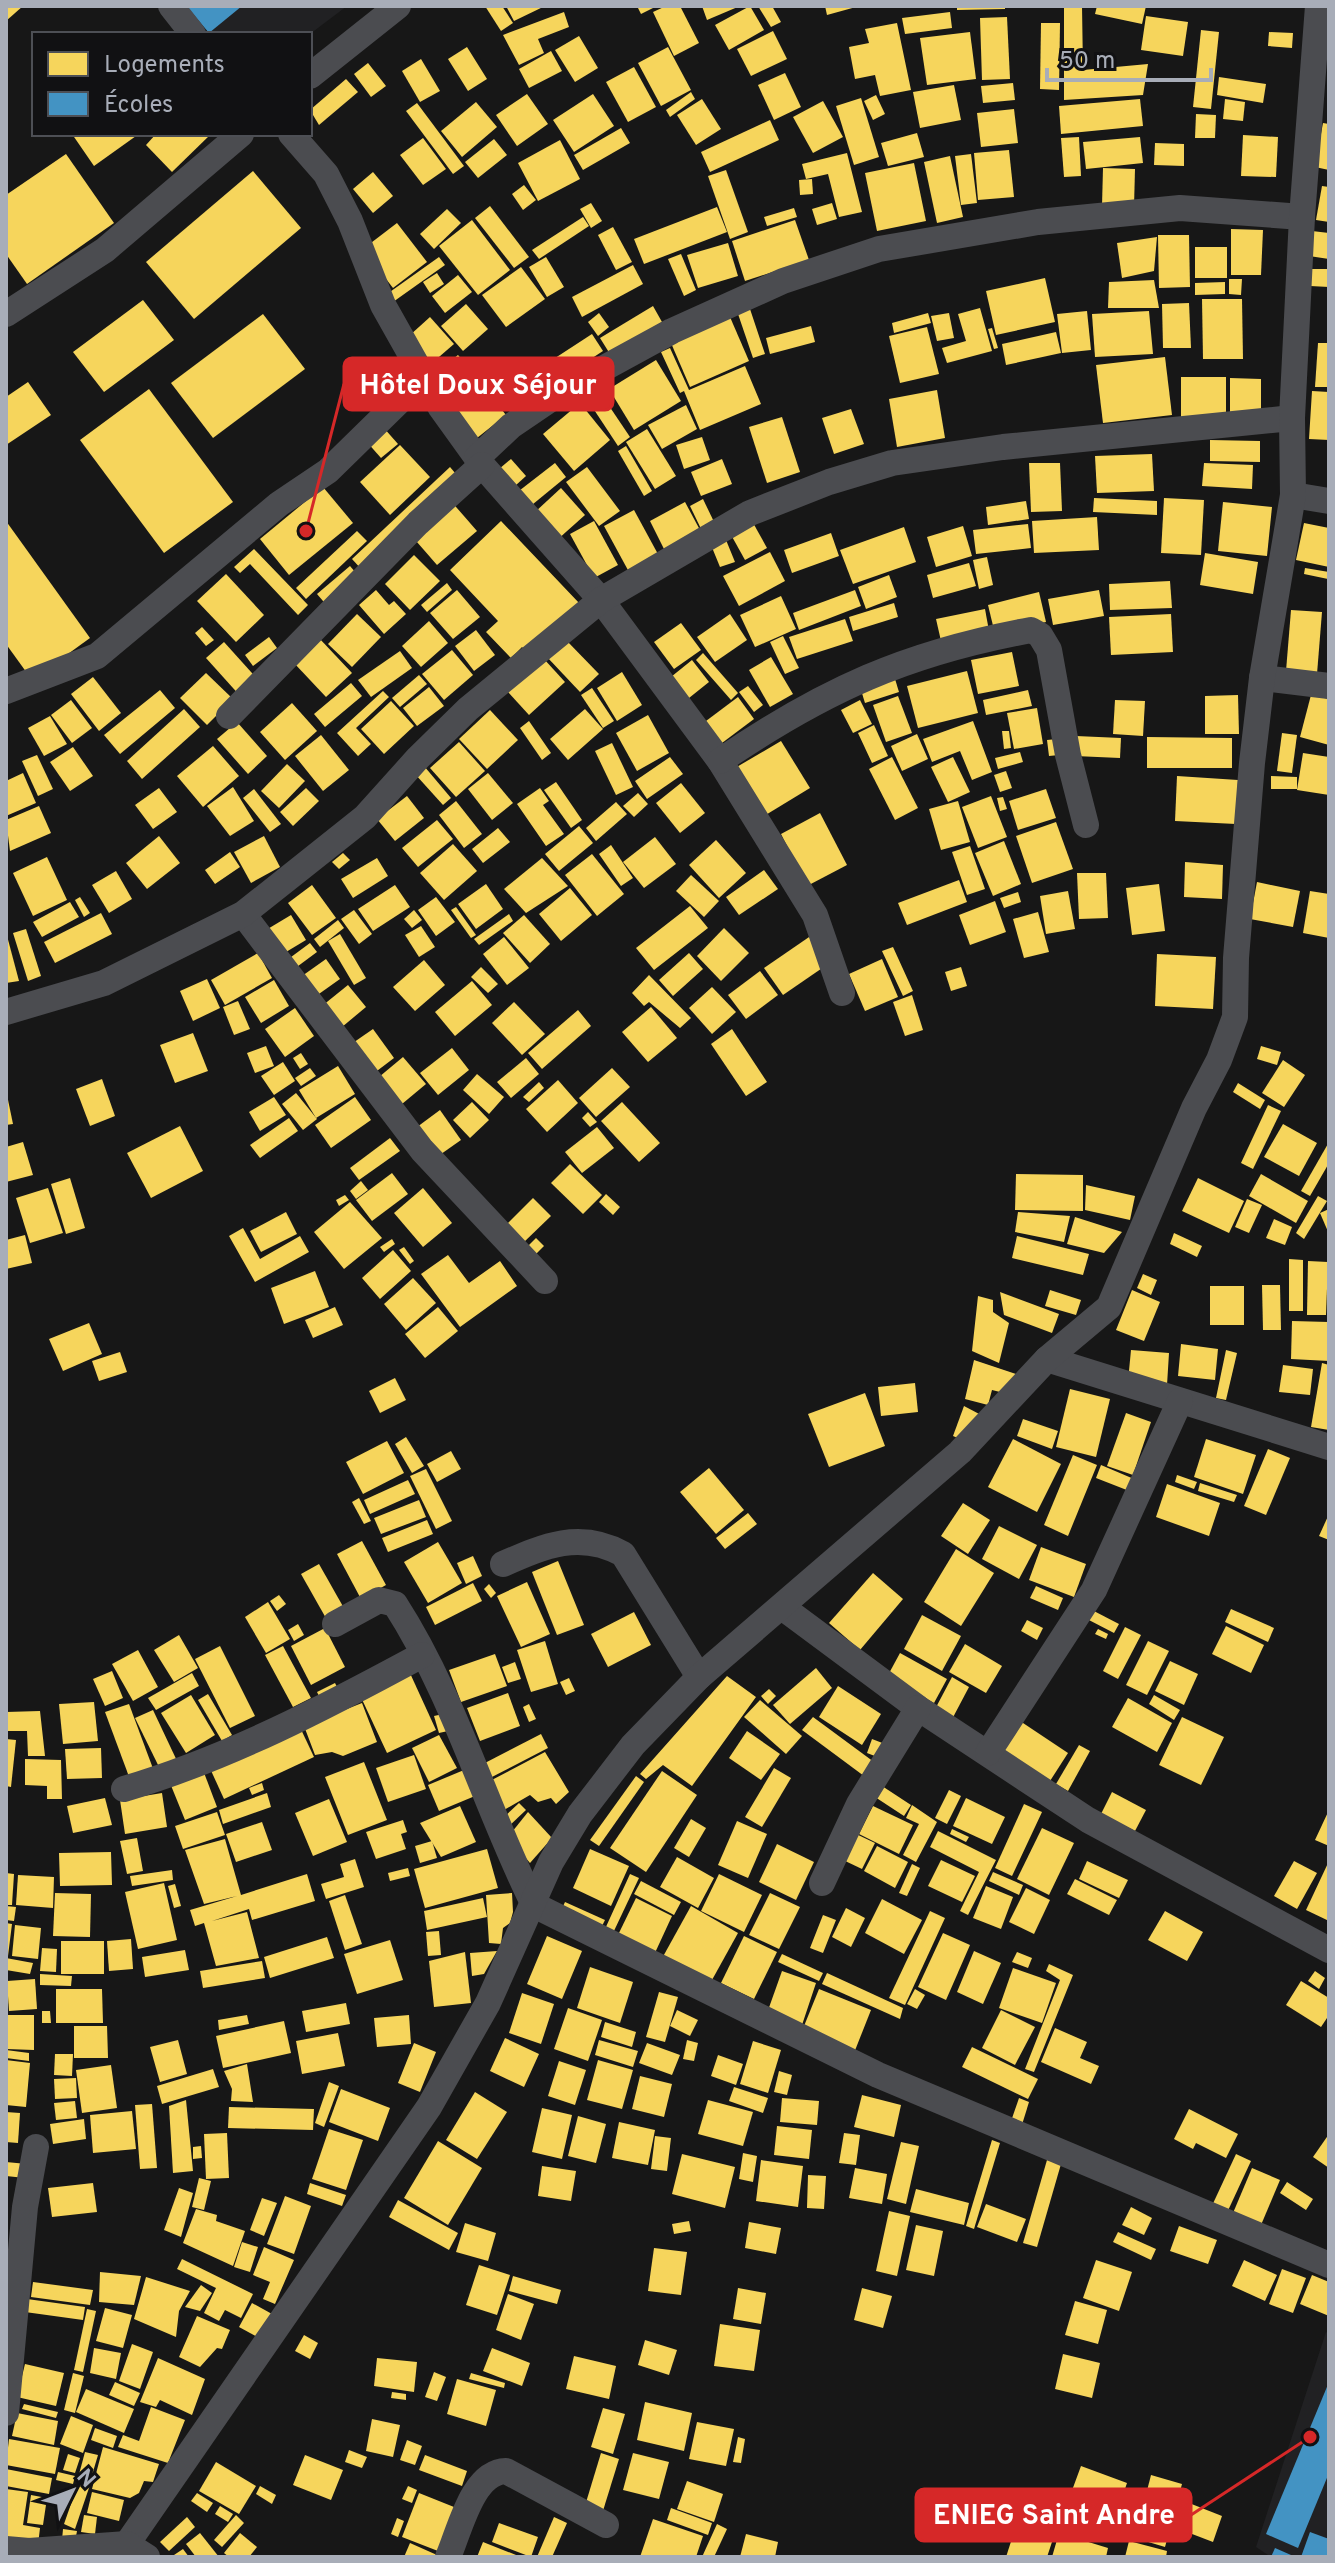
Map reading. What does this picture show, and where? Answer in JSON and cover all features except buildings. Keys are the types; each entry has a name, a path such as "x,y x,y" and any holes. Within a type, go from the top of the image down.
{"street":[{"path":"171,6 191,32"},
{"path":"312,74 398,6"},
{"path":"22,2553 137,2551 429,2107 488,2003 551,1862 580,1814 633,1745 699,1677 960,1452 1047,1359 1109,1307 1194,1108 1219,1060 1235,1017 1237,943 1262,678 1293,495 1292,418 1302,217 1318,6"},
{"path":"6,314 105,250 239,136"},
{"path":"293,136 326,174 350,221 383,305 422,379 480,462 601,600 720,761 815,915 842,993"},
{"path":"229,716 480,462 511,426 564,390 672,331 783,281 879,249 1038,222 1180,208 1302,217"},
{"path":"6,691 97,656 279,504 328,471 422,379"},
{"path":"6,1012 104,983 243,914 365,817 468,709 601,600 750,513 829,482 892,463 1003,447 1292,418"},
{"path":"1293,495 1329,501"},
{"path":"720,761 783,718 873,673 900,662 1031,630 1040,635 1049,650 1068,755 1086,825"},
{"path":"1262,678 1329,686"},
{"path":"243,914 422,1150 545,1281"},
{"path":"1047,1359 1329,1447"},
{"path":"988,1753 1094,1590 1180,1401"},
{"path":"503,1564 546,1545 575,1539 623,1554 699,1677"},
{"path":"335,1624 386,1600 398,1608 465,1743 507,1852 534,1905 878,2075 1329,2265"},
{"path":"782,1607 918,1708 1088,1820 1327,1946"},
{"path":"124,1789 177,1773 322,1710 422,1655"},
{"path":"822,1883 859,1804 918,1708"},
{"path":"6,2413 23,2223 36,2147"},
{"path":"448,2557 482,2481 494,2472 506,2471 606,2525"}],"shaded area":[{"path":"189,6 347,6 312,32 210,32"},
{"path":"1326,2332 1329,2334 1329,2539 1324,2557 1271,2557 1256,2547"}],"place":[{"name":"Hôtel Doux Séjour","path":"306,531"},
{"name":"ENIEG Saint Andre","path":"1310,2437"}]}
